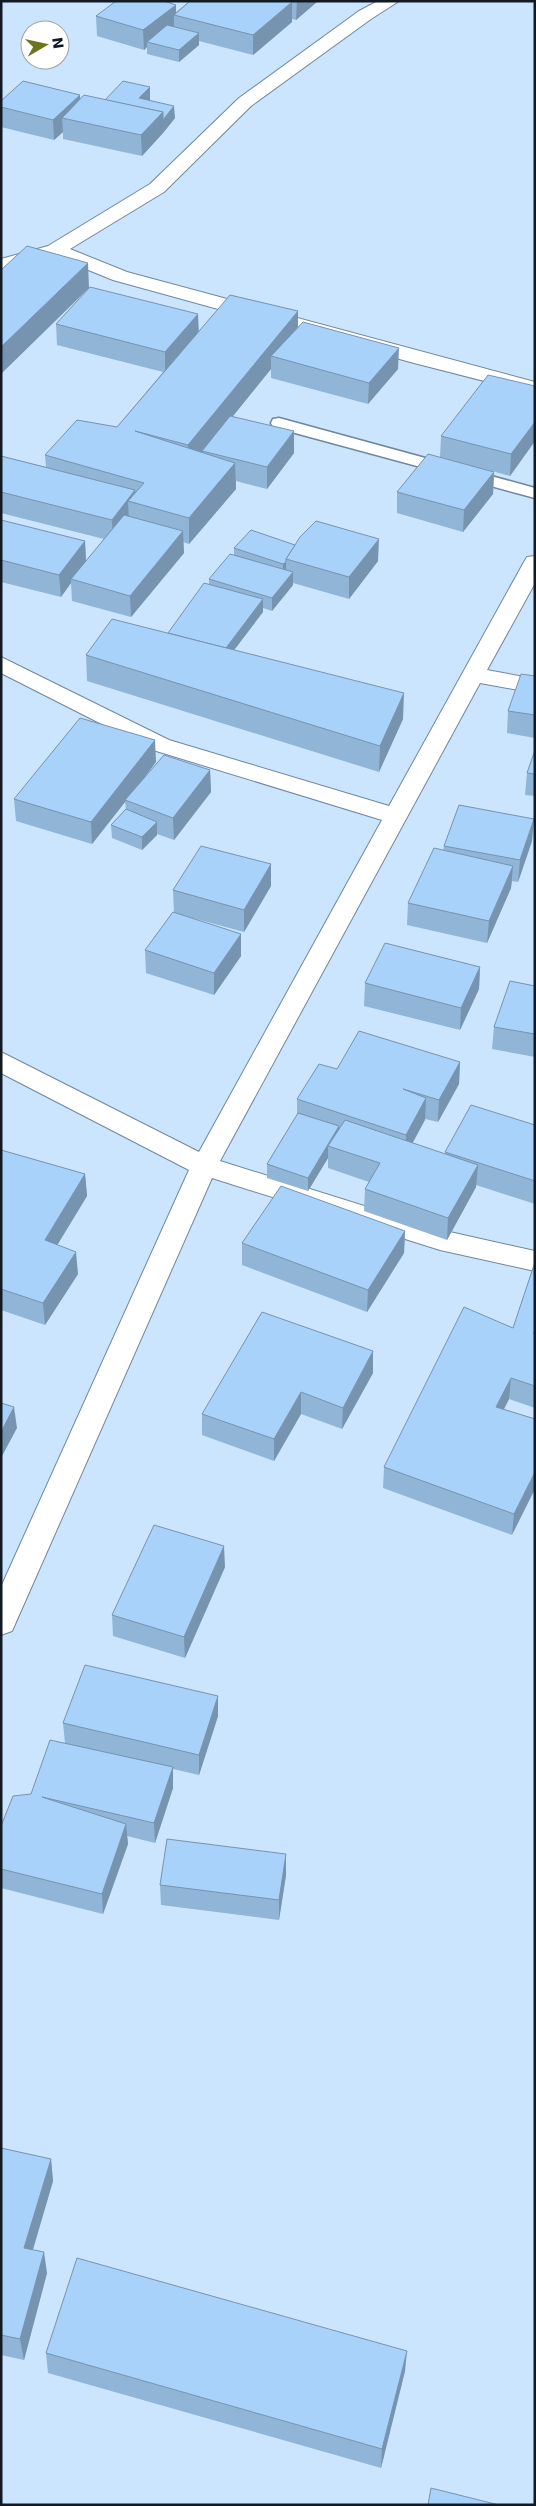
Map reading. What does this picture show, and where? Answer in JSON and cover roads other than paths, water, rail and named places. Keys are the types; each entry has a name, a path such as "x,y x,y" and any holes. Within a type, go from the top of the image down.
{"street":[{"path":"1,265 55,250 158,188 245,102 365,15 391,1"},
{"path":"55,250 120,276 421,359 535,388"},
{"path":"1,1622 204,1166 535,562"},
{"path":"1,664 161,745 396,816"},
{"path":"474,676 535,686"},
{"path":"1,1061 30,1078 204,1166 440,1240 535,1261"}],"lane":[{"path":"280,423 535,493"}]}
